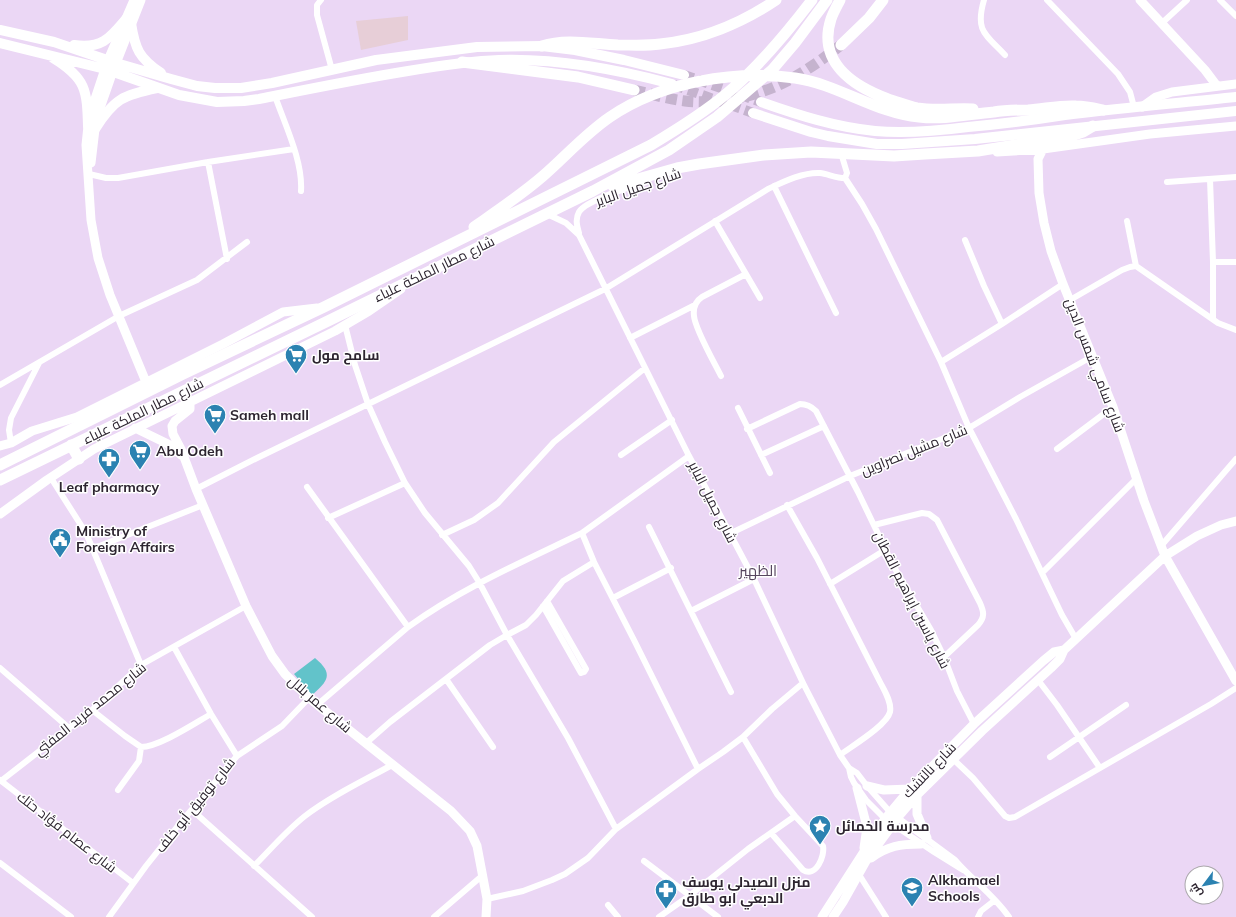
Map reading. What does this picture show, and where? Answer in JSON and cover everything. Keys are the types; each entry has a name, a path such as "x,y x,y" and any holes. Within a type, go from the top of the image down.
{"highway":[{"path":"542,46 559,42 640,45 674,42 727,27 776,0"},
{"name":"شارع مطار الملكة علياء","path":"0,465 79,421 182,370 324,307 634,155 677,130 725,95 751,71 786,34 812,0"},
{"name":"شارع مطار الملكة علياء","path":"0,480 593,191 669,150 704,127 763,79 780,62 827,0"},
{"path":"840,0 830,20 829,44 835,63 852,81 878,95 917,108 931,110 970,109 995,111"},
{"path":"841,45 869,18 883,0"},
{"path":"462,62 578,77 634,90"},
{"path":"440,250 513,201 597,127 630,105 650,96 709,79 736,75 796,78 823,85 884,109 910,116 938,118 995,111 1075,106 1104,110"},
{"path":"593,191 699,164 780,153 811,152 894,156 978,151 1071,136 1083,132 1093,126"},
{"path":"71,445 78,459"},
{"path":"0,458 15,458"}],"main road":[{"path":"0,30 54,42 82,46 100,43 107,40 128,21 143,60 171,79"},
{"path":"0,42 197,86 228,88 272,83 405,55 477,47 542,46 575,50 624,60 684,75"},
{"path":"54,42 111,66 157,88 179,95 217,102 244,101 275,96 350,81 462,62 500,60 568,63 630,73 672,84"},
{"path":"41,52 70,69 81,81 87,97 91,127"},
{"path":"91,127 119,100 132,94 157,88"},
{"path":"761,102 793,113 838,125 875,131 896,132 942,130 1011,123 1104,110 1236,97"},
{"path":"754,113 811,132 828,136 883,144 909,144 976,139 1236,111"}],"street":[{"path":"134,0 86,145 91,220 98,258 110,295 146,382"},
{"path":"128,21 141,0"},
{"path":"321,0 317,5 317,15 332,70"},
{"path":"984,0 980,13 980,25 985,34 1005,55"},
{"path":"1046,0 1118,74 1138,107 1156,97 1172,92 1236,84"},
{"path":"1140,0 1205,70 1217,86"},
{"path":"1162,22 1187,0"},
{"path":"1220,0 1236,16"},
{"path":"275,96 301,170 302,191"},
{"path":"978,151 993,152 1043,149 1150,134 1236,126"},
{"path":"89,174 106,178 118,178 294,149"},
{"name":"شارع سامي شمس الدين","path":"1043,149 1039,156 1038,171 1040,203 1046,232 1063,284 1113,407 1144,501 1165,556 1236,680"},
{"name":"شارع سامي شمس الدين","path":"1026,150 1033,156 1038,171"},
{"path":"841,153 847,173 845,178"},
{"path":"208,162 227,259"},
{"name":"شارع جميل الباير","path":"699,164 691,169 630,187 584,206 579,211 577,217 576,223 579,235 689,456 754,579 803,683 840,754 849,768 851,778 857,788 866,800 924,841 952,864 963,870 995,900 1008,917"},
{"path":"196,489 605,289 774,186 790,179 815,173 845,178 876,229 941,362 970,428 1062,615 1076,639"},
{"path":"1167,182 1236,176"},
{"path":"1210,179 1213,262 1213,319"},
{"path":"774,186 836,313"},
{"name":"شارع جميل الباير","path":"546,214 557,217 579,235"},
{"path":"715,221 760,298"},
{"path":"1126,221 1136,266 1222,325 1236,330"},
{"path":"965,240 1002,324"},
{"path":"0,385 119,316 193,283 227,259 247,242"},
{"path":"1213,262 1236,262"},
{"path":"1070,300 1122,270 1136,266"},
{"path":"630,338 695,305 702,297 746,274"},
{"path":"0,514 94,449 345,325 384,301 413,279"},
{"path":"941,362 1063,284"},
{"path":"695,305 694,321 721,376"},
{"path":"345,325 355,365 368,404 405,483 425,513 469,566 479,582 508,637 568,738 616,829"},
{"name":"شارع مشيل نصراوين","path":"729,534 850,476 970,428 1020,397 1093,356"},
{"path":"11,443 9,430 11,418 39,363"},
{"path":"442,535 474,520 498,503 554,442 645,368"},
{"path":"0,446 11,443 32,431 68,421 79,421 146,382 182,370"},
{"name":"شارع عمر بلال","path":"190,402 190,409 175,421 172,429 173,434 181,449 183,458 246,606 259,632 280,668 309,698 451,811 470,831 477,846 483,874 487,899 486,917"},
{"name":"شارع ياسين إبراهيم القطان","path":"747,429 800,404 805,404 812,407 816,411 850,476 885,550 931,630 944,657 957,691 974,724"},
{"path":"1057,449 1113,407"},
{"path":"738,408 747,429 770,473"},
{"path":"621,455 672,420"},
{"path":"761,455 824,426"},
{"name":"شارع عمر بلال","path":"135,428 170,445 178,451 183,458"},
{"path":"317,705 408,627 432,610 479,582 582,533 689,456"},
{"path":"1162,546 1236,458"},
{"path":"1042,573 1136,478"},
{"path":"49,479 87,537 141,665"},
{"path":"328,518 405,483"},
{"path":"307,487 408,627"},
{"path":"92,549 203,505"},
{"path":"787,505 830,584 880,682 888,698 890,707 889,715 879,727 840,754"},
{"path":"874,525 922,512 929,514 937,520 980,602 984,614 983,619 978,626 944,657"},
{"name":"شارع نالتشك","path":"913,792 953,759 1038,680 1060,658 1064,650 1165,556 1197,536 1236,521"},
{"path":"649,527 671,568 731,692"},
{"path":"582,533 595,563 698,769"},
{"path":"830,584 885,550"},
{"path":"365,744 390,722 490,645 508,637 526,625 566,584 595,563"},
{"path":"613,598 671,568"},
{"path":"691,611 754,579"},
{"path":"547,605 578,661"},
{"name":"شارع محمد فريد المفتي","path":"1,781 92,710 141,665 246,606"},
{"name":"شارع توفيق أبو خلف","path":"109,917 177,826 238,756 211,714 174,647"},
{"name":"شارع نالتشك","path":"822,917 850,874 864,857 891,818 974,724 1043,661 1054,652 1064,650"},
{"path":"0,668 69,728"},
{"path":"446,679 492,747"},
{"path":"1038,680 1100,768"},
{"path":"487,899 529,889 565,874 588,858 616,829 743,737 772,709 803,683"},
{"path":"953,759 973,778 1005,816 1012,818 1025,812 1236,688"},
{"path":"238,756 282,726 309,698"},
{"path":"1050,757 1126,705"},
{"path":"92,710 141,747 152,745 176,734 211,714"},
{"path":"743,737 769,781 796,816 823,846 823,857 813,871 807,872 803,870 771,833"},
{"path":"118,790 139,761 141,747"},
{"path":"254,866 289,830 304,817 328,801 392,765"},
{"name":"شارع جميل الباير","path":"849,768 857,773 891,818"},
{"name":"شارع عصام فؤاد حتك","path":"1,781 133,883"},
{"path":"857,788 867,827 864,857 903,844 924,841 913,792 884,790 867,786"},
{"path":"192,810 312,917"},
{"path":"658,917 689,896 748,849 796,816"},
{"name":"شارع نالتشك","path":"833,917 858,874 864,857"},
{"path":"644,861 718,917"},
{"path":"0,863 71,917"},
{"path":"434,917 483,874"},
{"path":"858,874 886,917"},
{"path":"978,917 980,911 995,900"},
{"path":"608,905 618,917"}],"shaded area":[{"path":"408,16 408,40 361,50 356,21"},
{"path":"315,658 325,669 327,677 322,686 312,695 294,674"}],"tunnel":[{"path":"634,90 666,98 699,102 729,100 743,97 758,93 785,82 809,68 841,45"},
{"path":"684,75 761,102"},
{"path":"674,85 753,113"}],"place":[{"name":"سامح مول","path":"296,374"},
{"name":"Sameh mall","path":"215,434"},
{"name":"Abu Odeh","path":"140,470"},
{"name":"Leaf pharmacy","path":"109,478"},
{"name":"Ministry of Foreign Affairs","path":"60,558"},
{"name":"مدرسة الخمائل","path":"820,846"},
{"name":"Alkhamael Schools","path":"912,908"},
{"name":"منزل الصيدلي يوسف الدبعي ابو طارق","path":"666,910"}],"district":[{"name":"الظهير","path":"758,571"}]}
